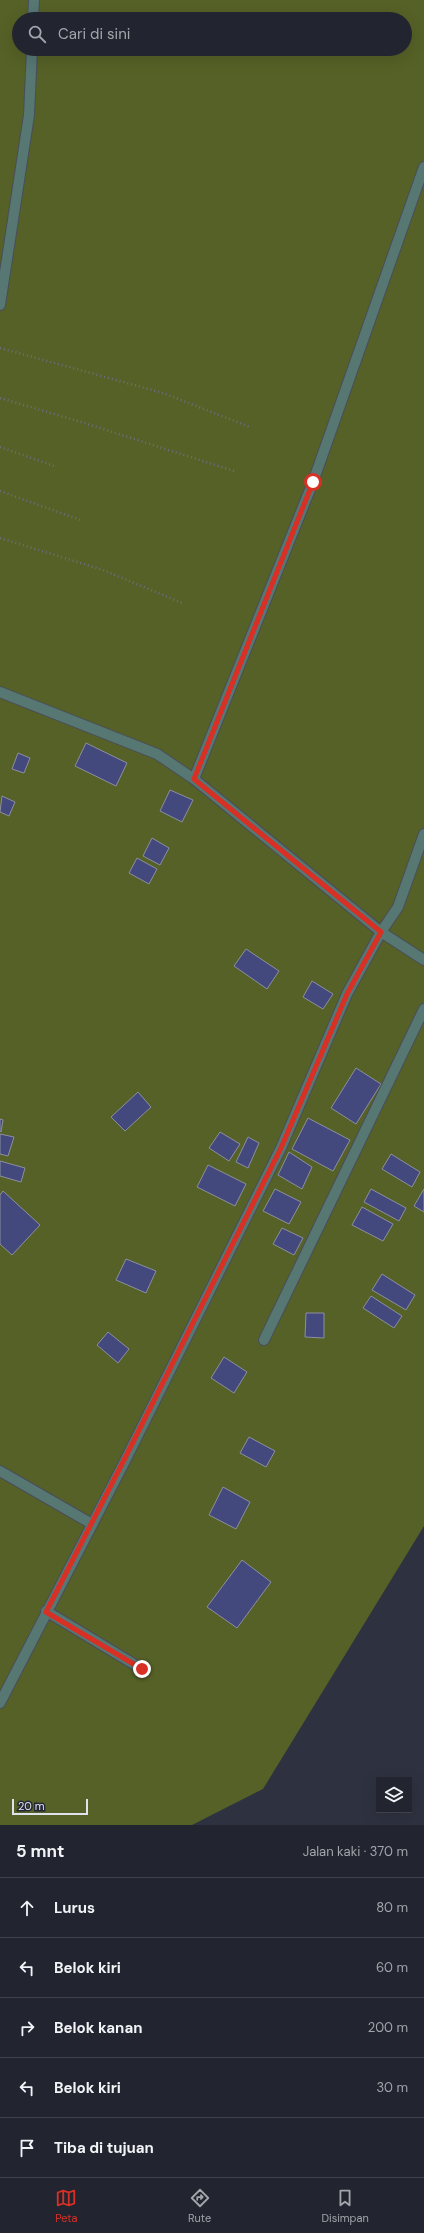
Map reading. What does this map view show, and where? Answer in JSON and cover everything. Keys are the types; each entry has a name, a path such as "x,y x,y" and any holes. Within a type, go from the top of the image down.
{"lane":[{"path":"34,0 34,12"},
{"path":"0,305 29,115 32,56"},
{"path":"194,779 313,482 424,167"},
{"path":"0,692 157,754 194,779 381,932 424,960"},
{"path":"0,1702 92,1524 281,1148 347,994 381,932 398,907 424,834"},
{"path":"264,1340 424,1009"},
{"path":"0,1471 92,1524"},
{"path":"46,1612 142,1669"}],"path":[{"path":"0,348 163,393 250,428"},
{"path":"0,398 81,422 234,471"},
{"path":"0,447 54,466"},
{"path":"0,491 84,521"},
{"path":"0,538 103,570 182,603"}],"green space":[{"path":"0,0 424,0 424,1526 263,1789 192,1825 0,1825"}],"building":[{"path":"86,743 127,763 116,786 75,766"},
{"path":"18,753 30,758 24,773 12,769"},
{"path":"170,790 193,800 182,822 160,811"},
{"path":"2,796 15,802 9,816 0,812"},
{"path":"152,838 169,848 160,865 143,856"},
{"path":"137,858 157,869 149,884 129,873"},
{"path":"246,949 279,971 267,989 234,966"},
{"path":"312,981 333,994 323,1009 303,997"},
{"path":"356,1068 381,1084 356,1124 331,1108"},
{"path":"138,1092 151,1107 125,1131 111,1117"},
{"path":"308,1118 350,1140 333,1171 292,1149"},
{"path":"0,1119 3,1120 1,1132 0,1131"},
{"path":"220,1132 240,1144 229,1161 209,1148"},
{"path":"0,1134 14,1137 8,1156 0,1154"},
{"path":"248,1137 259,1143 248,1168 236,1162"},
{"path":"289,1152 312,1167 302,1189 278,1175"},
{"path":"391,1154 420,1172 412,1187 382,1169"},
{"path":"0,1161 25,1168 21,1182 0,1176"},
{"path":"208,1165 246,1184 235,1206 197,1187"},
{"path":"275,1189 301,1202 289,1224 263,1211"},
{"path":"371,1189 406,1208 399,1221 364,1202"},
{"path":"424,1189 424,1212 414,1206"},
{"path":"3,1191 40,1225 12,1255 0,1244 0,1195"},
{"path":"362,1207 393,1224 383,1241 352,1225"},
{"path":"282,1228 303,1238 294,1255 273,1244"},
{"path":"126,1259 156,1271 146,1293 116,1280"},
{"path":"382,1274 415,1295 406,1310 372,1290"},
{"path":"371,1296 402,1316 394,1328 363,1308"},
{"path":"306,1313 324,1313 324,1338 305,1337"},
{"path":"108,1332 129,1349 118,1363 97,1345"},
{"path":"224,1357 247,1372 234,1393 211,1378"},
{"path":"249,1437 275,1451 266,1467 240,1453"},
{"path":"223,1487 250,1502 236,1529 209,1515"},
{"path":"242,1560 271,1582 237,1628 207,1607"}],"route":[{"path":"142,1669 46,1612 281,1148 347,994 381,932 194,779 313,482"}]}
